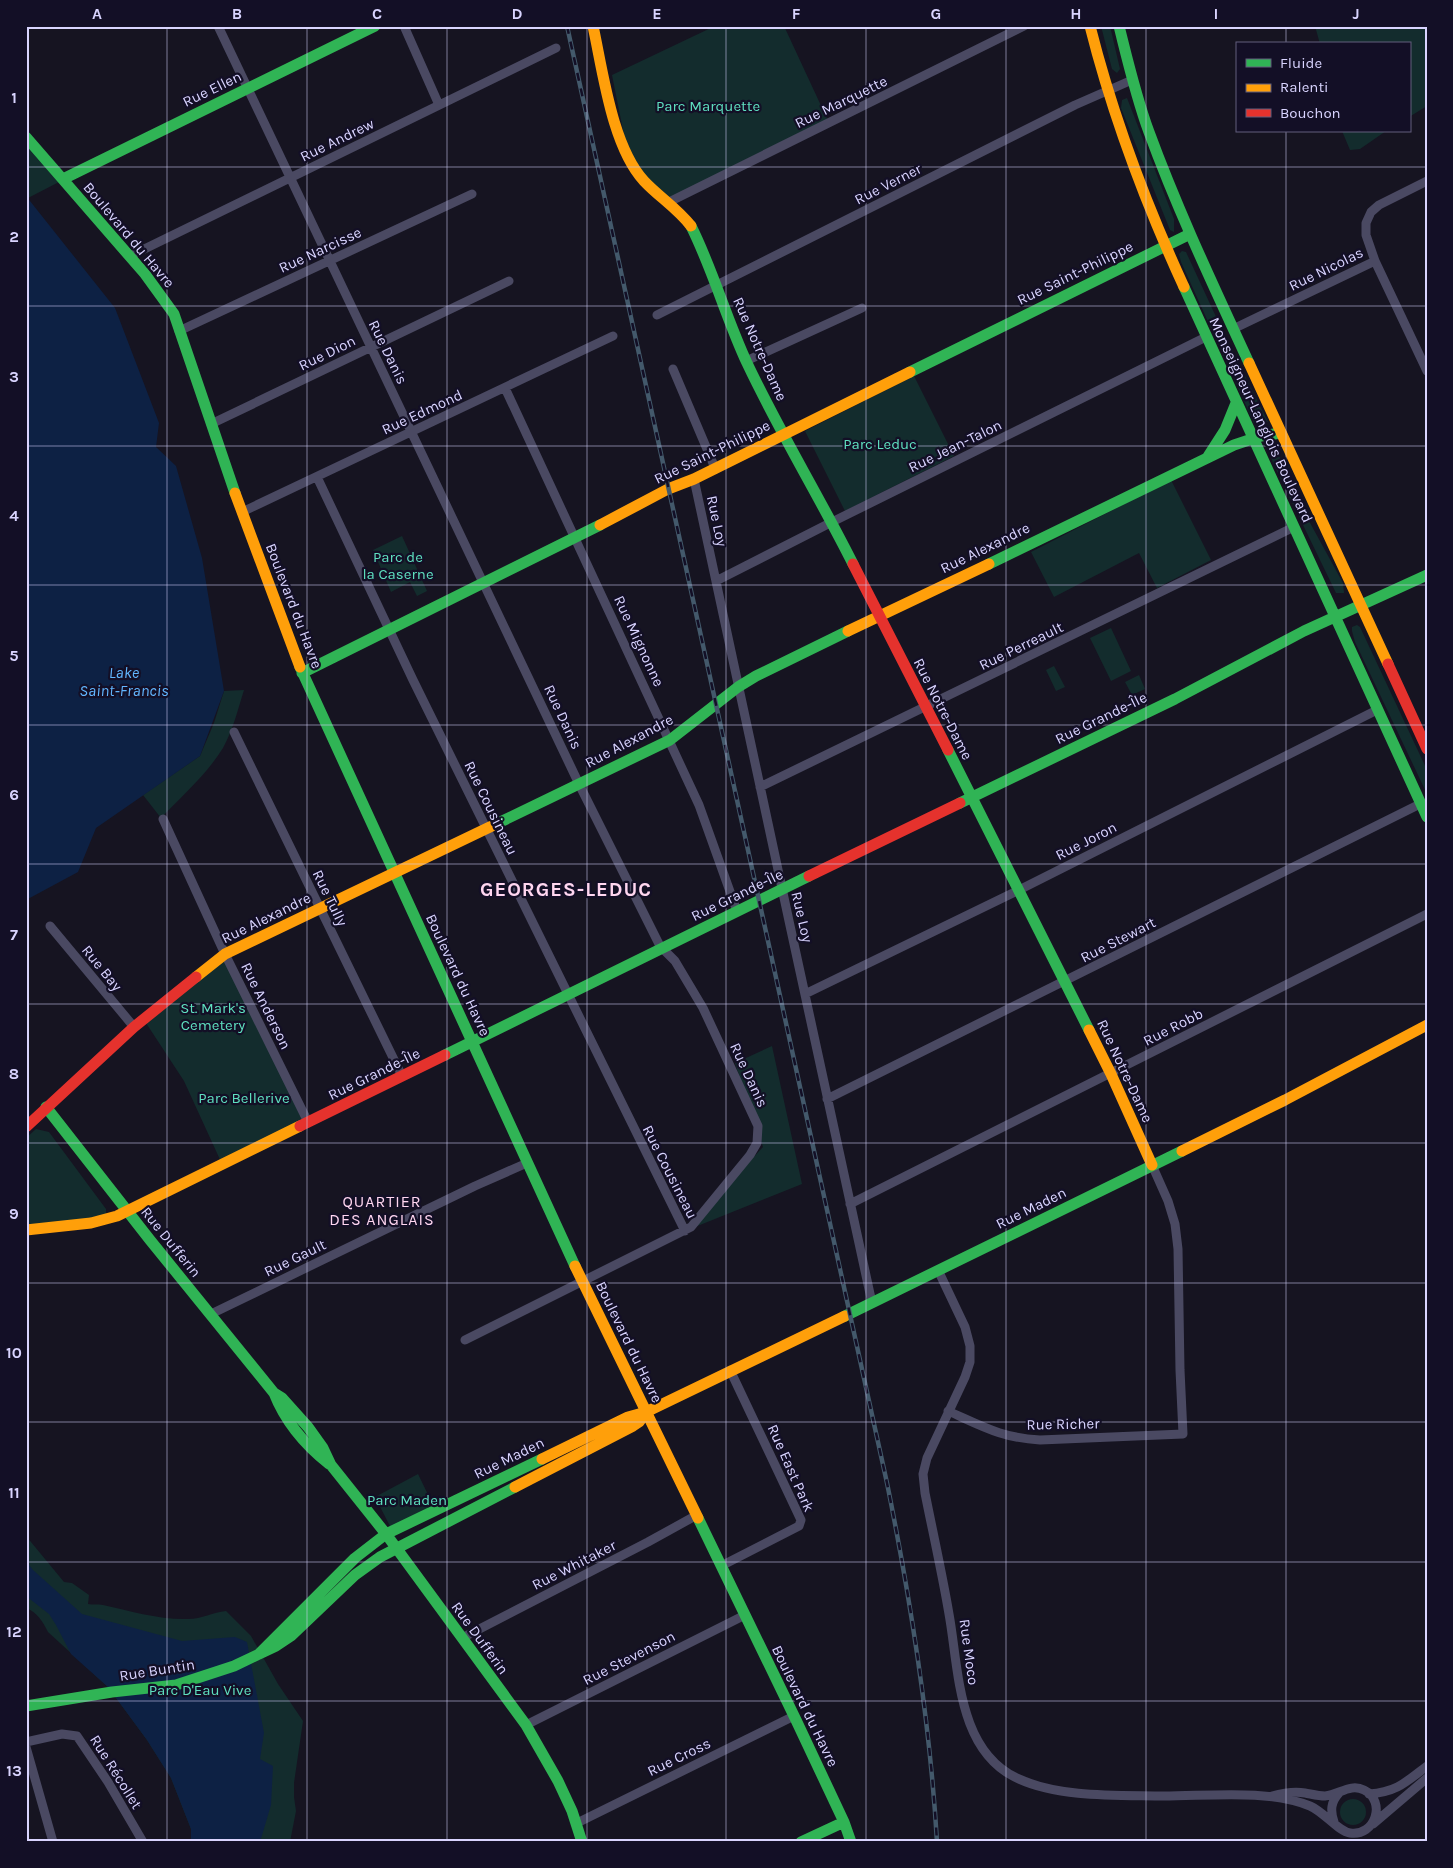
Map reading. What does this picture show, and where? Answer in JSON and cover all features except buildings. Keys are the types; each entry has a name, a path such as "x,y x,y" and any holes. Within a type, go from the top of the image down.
{"main road":[{"name":"Rue Ellen","path":"63,179 375,26"},
{"name":"Monseigneur-Langlois Boulevard","path":"1090,26 1107,90 1135,175 1165,246 1427,818"},
{"name":"Monseigneur-Langlois Boulevard","path":"1118,26 1132,80 1156,152 1190,234 1361,606 1422,724 1427,749"},
{"name":"Rue Notre-Dame","path":"594,27 614,120 627,157 644,181 669,202 690,225 705,254 746,361 783,435 832,522 1065,981 1111,1074 1152,1165"},
{"name":"Boulevard du Havre","path":"26,137 130,256 158,290 174,314 242,512 302,673 582,1282 794,1716 844,1822 851,1842"},
{"name":"Rue Saint-Philippe","path":"302,673 575,538 668,489 694,479 1190,234"},
{"path":"1207,458 1225,430 1236,403"},
{"name":"Rue Alexandre","path":"26,1127 134,1028 225,954 670,740 738,687 756,676 1252,437 1281,433"},
{"name":"Rue Grande-Île","path":"26,1230 91,1223 117,1216 737,911 1174,700 1304,631 1427,574"},
{"name":"Rue Maden","path":"386,1534 628,1417 646,1412 872,1303 1285,1100 1427,1025"},
{"name":"Rue Dufferin","path":"46,1107 126,1211 274,1394 279,1407 299,1434 318,1456 331,1465 386,1534 526,1725 547,1757 577,1823 582,1842"},
{"name":"Rue Maden","path":"396,1548 633,1426 639,1422 646,1412"},
{"name":"Rue Buntin","path":"255,1656 355,1558 386,1534"},
{"name":"Rue Buntin","path":"26,1706 112,1692 176,1685 234,1666 291,1636 367,1565 396,1548"},
{"path":"801,1842 844,1822"}],"street":[{"name":"Rue Danis","path":"218,26 579,784 662,949 675,961 703,1008 758,1126 757,1143 750,1154 691,1227 465,1340"},
{"path":"404,26 439,105"},
{"name":"Rue Marquette","path":"669,202 1024,26"},
{"name":"Rue Andrew","path":"130,256 556,48"},
{"name":"Rue Verner","path":"657,316 1066,109 1132,80"},
{"path":"1375,261 1366,235 1366,223 1370,212 1379,205 1427,182"},
{"name":"Rue Narcisse","path":"179,331 472,194"},
{"name":"Rue Nicolas","path":"1233,329 1375,261 1427,372"},
{"name":"Rue Dion","path":"211,424 510,281"},
{"path":"746,361 862,308"},
{"name":"Rue Edmond","path":"242,512 614,336"},
{"name":"Rue Jean-Talon","path":"716,581 1206,337"},
{"path":"673,369 715,468"},
{"name":"Rue Mignonne","path":"505,388 699,805 737,911"},
{"name":"Rue Cousineau","path":"317,477 389,630 684,1231"},
{"name":"Rue Loy","path":"694,479 781,890 872,1303"},
{"name":"Rue Perreault","path":"760,788 1294,527"},
{"name":"Rue Joron","path":"805,994 1019,890 1378,710"},
{"name":"Rue Tully","path":"234,732 402,1076"},
{"name":"Rue Stewart","path":"827,1099 1420,804"},
{"name":"Rue Anderson","path":"163,819 225,954 308,1122"},
{"name":"Rue Robb","path":"850,1204 1427,914"},
{"name":"Rue Bay","path":"50,926 134,1028"},
{"name":"Rue Gault","path":"211,1314 528,1162"},
{"name":"Rue Notre-Dame","path":"1152,1165 1168,1201 1175,1224 1178,1249 1183,1434"},
{"name":"Rue Moco","path":"938,1270 965,1327 970,1346 970,1362 965,1377 927,1458 923,1474 925,1493 949,1615 962,1702 968,1719 986,1753 998,1767 1017,1779 1038,1787 1071,1792 1136,1795 1272,1796 1293,1792 1325,1796 1357,1788 1369,1794 1384,1793 1395,1789 1427,1766"},
{"name":"Rue East Park","path":"720,1566 798,1526 801,1520 730,1370"},
{"name":"Rue Richer","path":"948,1411 1001,1435 1019,1439 1040,1440 1183,1434"},
{"name":"Rue Whitaker","path":"462,1638 697,1515"},
{"name":"Rue Stevenson","path":"526,1725 745,1615"},
{"name":"Rue Cross","path":"577,1823 794,1716"},
{"name":"Rue Récollet","path":"26,1742 62,1734 77,1736 108,1782 143,1842"},
{"path":"26,1747 53,1842"},
{"path":"1368,1828 1427,1778"},
{"path":"1343,1790 1333,1801 1331,1808 1344,1842"},
{"path":"1358,1842 1377,1813 1376,1806 1369,1794"},
{"name":"Rue Moco","path":"1272,1796 1299,1802 1313,1808 1352,1834 1368,1828"}],"green space":[{"name":"Parc Marquette","path":"715,26 784,26 830,125 669,202 645,178 625,140 612,75"},
{"path":"1101,26 1110,26 1120,69 1117,73 1112,69"},
{"path":"1315,26 1427,26 1427,106 1410,116 1410,42 1319,42"},
{"path":"1127,98 1174,219 1174,232 1170,230 1121,108 1122,100"},
{"path":"1342,132 1385,132 1360,149 1350,150"},
{"path":"26,142 59,182 28,198 26,196"},
{"path":"1182,251 1186,252 1268,422 1254,423 1181,262 1179,254"},
{"name":"Parc Leduc","path":"914,376 954,456 845,511 805,431"},
{"path":"1267,445 1274,445 1309,521 1343,583 1344,593 1336,593 1273,463"},
{"path":"1171,480 1211,560 1157,588 1139,553 1054,597 1031,552"},
{"name":"Parc de la Caserne","path":"402,536 427,591 417,596 410,582 391,592 373,550"},
{"path":"1357,625 1360,627 1427,770 1427,794 1355,642 1352,627"},
{"path":"1111,628 1131,671 1111,681 1090,638"},
{"path":"1054,666 1065,687 1056,691 1046,670"},
{"path":"1139,675 1145,689 1132,695 1125,682"},
{"path":"244,690 227,741 217,758 161,818 143,795 200,756 214,723 224,691"},
{"path":"226,959 308,1122 222,1164 184,1081 146,1023"},
{"path":"772,1046 802,1184 685,1231 763,1147 735,1063"},
{"path":"36,1129 49,1132 106,1209 106,1214 97,1218 26,1226 26,1138"},
{"name":"Parc Maden","path":"418,1474 434,1507 391,1528 375,1497"},
{"name":"Parc D'Eau Vive","path":"26,1536 64,1582 72,1583 89,1595 88,1604 103,1605 145,1615 177,1619 193,1619 226,1611 251,1636 278,1684 303,1721 294,1783 296,1811 290,1842 191,1842 191,1829 171,1778 147,1740 108,1687 48,1632 42,1621 26,1608"},
{"path":"1353,1799 1362,1803 1366,1812 1362,1821 1353,1825 1344,1821 1340,1812 1344,1803"}],"water":[{"name":"Lake Saint-Francis","path":"26,196 115,308 159,423 156,447 176,466 202,558 224,691 200,756 96,828 78,872 26,900"},
{"name":"Parc D'Eau Vive","path":"26,1561 33,1570 82,1614 182,1641 235,1637 247,1642 264,1733 260,1759 273,1766 271,1805 260,1842 191,1842 191,1829 171,1778 147,1740 108,1687 71,1654 49,1614 26,1596"}],"railway":[{"path":"567,26 887,1483 904,1572 918,1662 930,1752 937,1842"}],"traffic: fast":[{"path":"63,179 375,26"},
{"path":"1119,26 1140,106 1160,161 1197,249 1249,363"},
{"path":"26,137 145,274 174,314 235,493"},
{"path":"691,226 747,363 772,414 853,564"},
{"path":"910,372 1190,234"},
{"path":"1184,287 1427,817"},
{"path":"1207,458 1225,430 1236,403"},
{"path":"989,564 1234,445 1261,436 1281,433"},
{"path":"302,673 600,525"},
{"path":"960,803 1175,699 1304,631 1427,575"},
{"path":"494,825 670,740 738,687 756,676 848,631"},
{"path":"300,667 575,1266"},
{"path":"948,750 1089,1030"},
{"path":"445,1055 809,876"},
{"path":"46,1107 150,1240 274,1393 284,1413 297,1432 329,1464"},
{"path":"845,1316 1182,1151"},
{"path":"274,1393 282,1398 308,1427 323,1448 331,1465 386,1534 526,1725 558,1781 572,1811 582,1842"},
{"path":"259,1654 355,1558 386,1534 542,1459"},
{"path":"26,1706 112,1692 176,1685 234,1666 276,1646 291,1636 355,1575 380,1557 515,1487"},
{"path":"698,1518 796,1720 844,1822 851,1842"},
{"path":"801,1842 844,1822"}],"traffic: slow":[{"path":"593,26 610,108 624,148 633,166 644,181 691,226"},
{"path":"1090,26 1109,93 1131,159 1184,287"},
{"path":"1249,363 1388,664"},
{"path":"600,525 668,489 694,479 910,372"},
{"path":"235,493 300,667"},
{"path":"848,631 989,564"},
{"path":"196,977 225,954 494,825"},
{"path":"1182,1151 1285,1100 1427,1025"},
{"path":"1089,1030 1152,1165"},
{"path":"26,1230 91,1223 117,1216 300,1126"},
{"path":"575,1266 698,1518"},
{"path":"542,1459 628,1417 646,1412 845,1316"},
{"path":"515,1487 633,1426 639,1422 646,1412"}],"traffic: jam":[{"path":"853,564 948,750"},
{"path":"1388,664 1427,749"},
{"path":"809,876 960,803"},
{"path":"26,1127 134,1027 196,977"},
{"path":"300,1126 445,1055"}],"district":[{"name":"GEORGES-LEDUC","path":"566,889"},
{"name":"QUARTIER DES ANGLAIS","path":"382,1210"}],"park label":[{"name":"St. Mark's Cemetery","path":"213,1016"},
{"name":"Parc Bellerive","path":"244,1098"}]}
